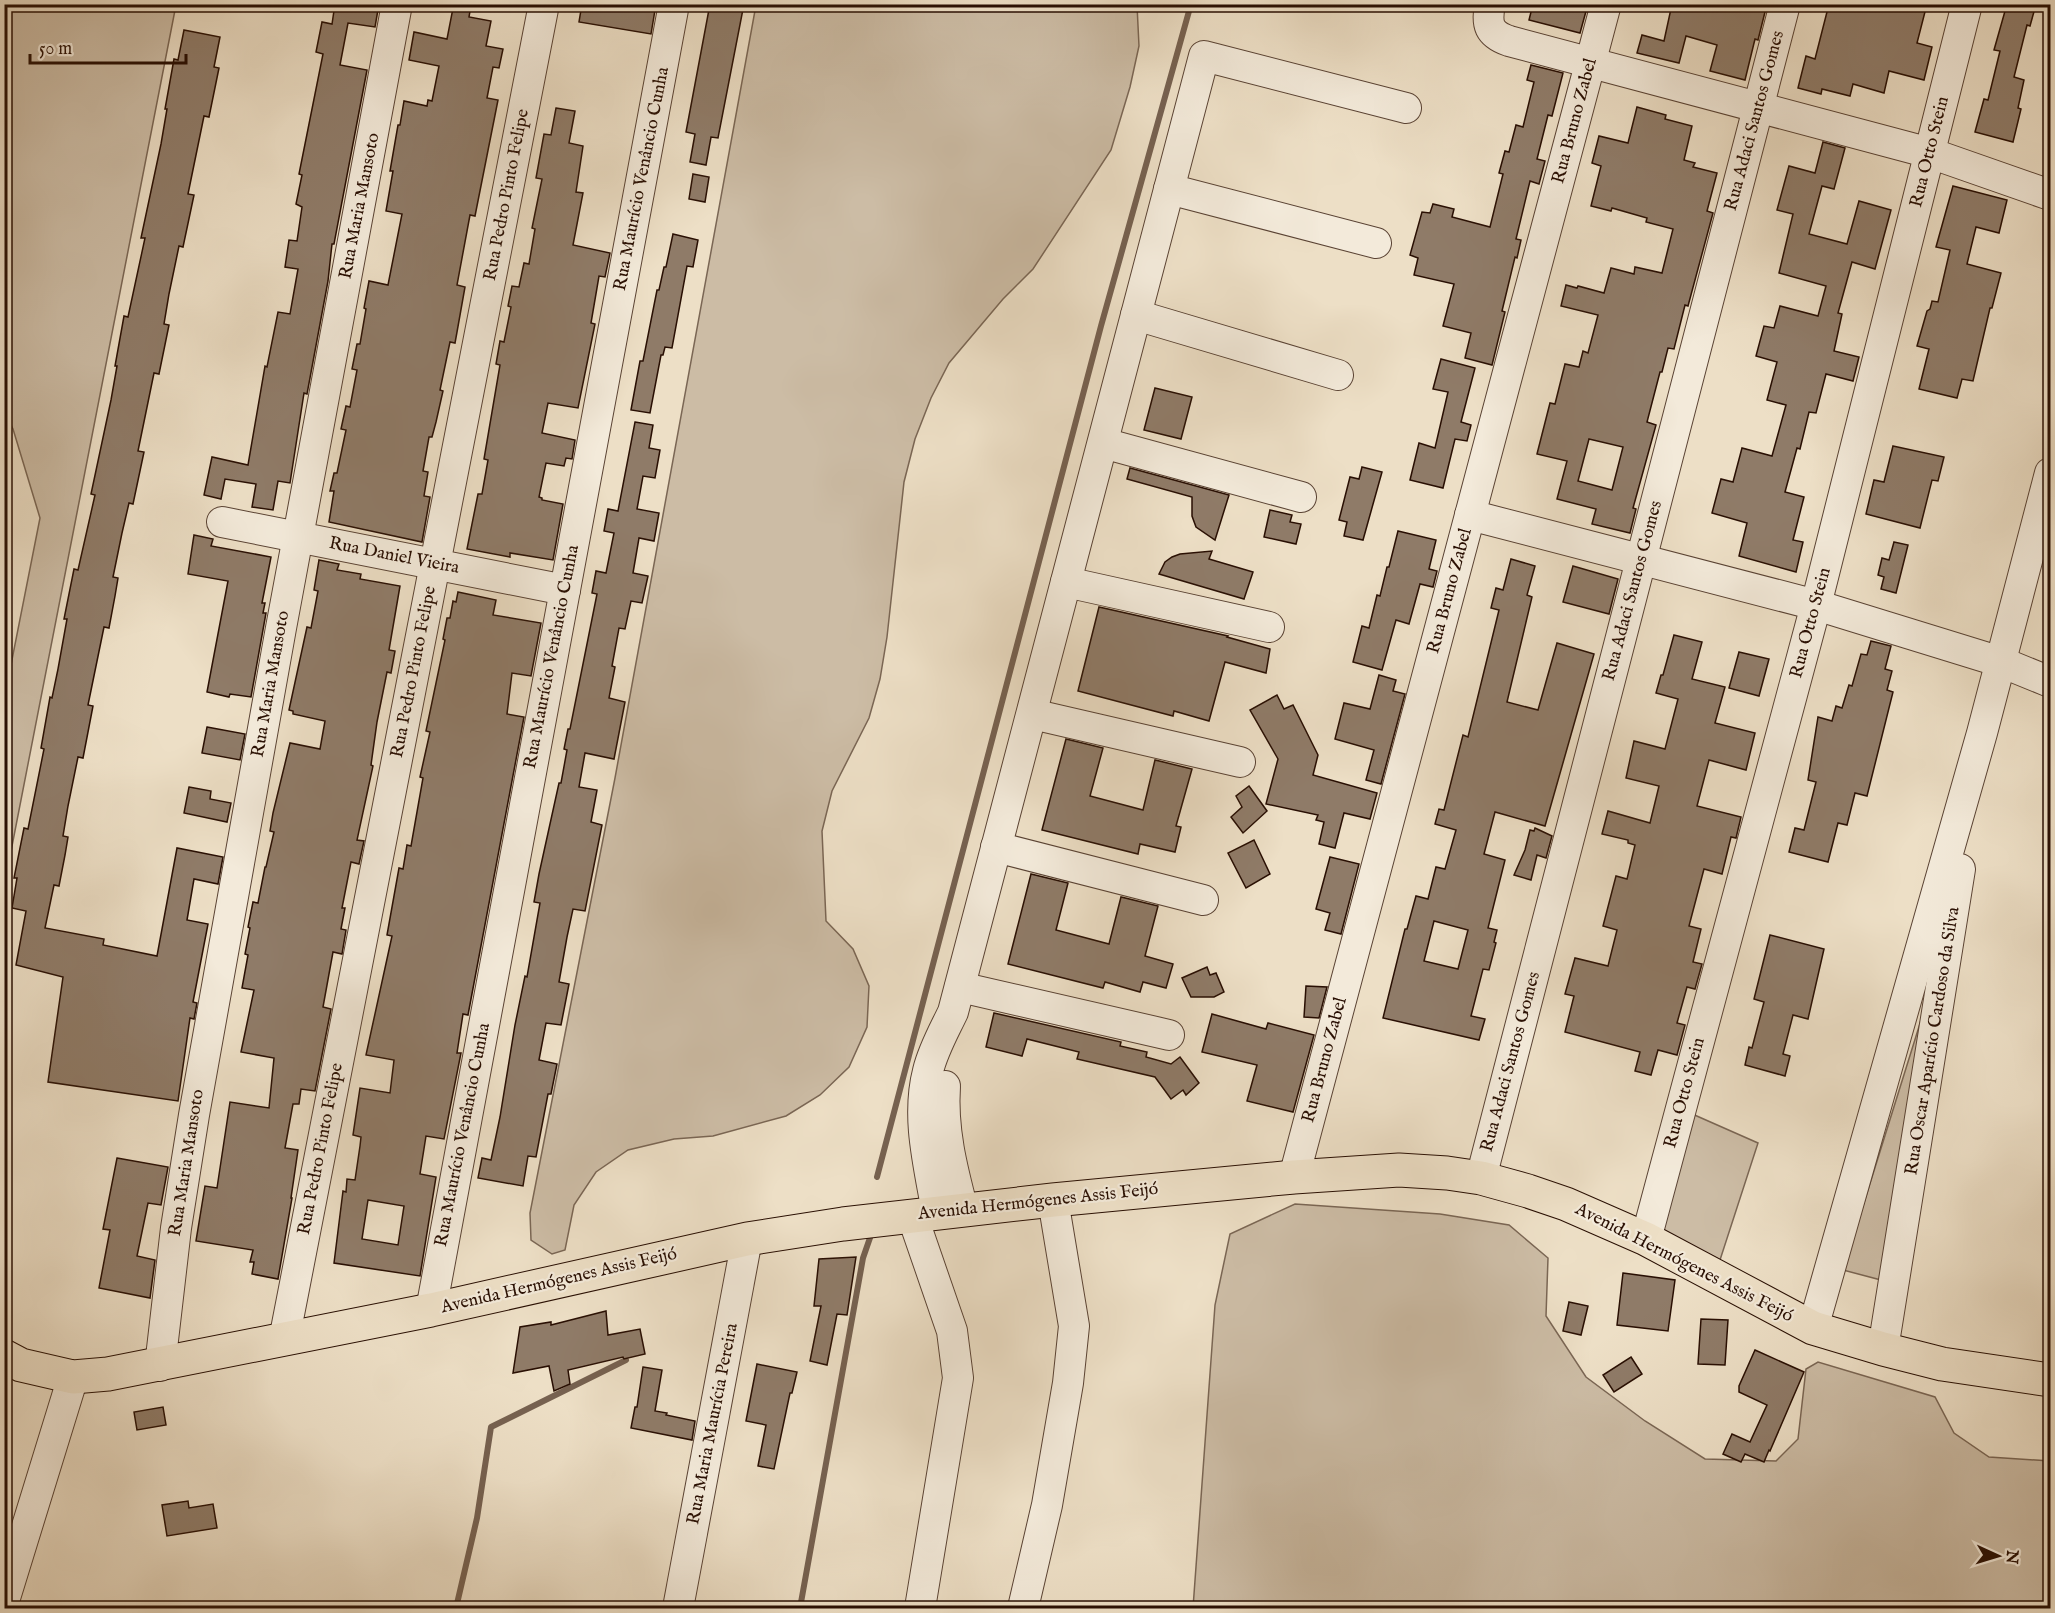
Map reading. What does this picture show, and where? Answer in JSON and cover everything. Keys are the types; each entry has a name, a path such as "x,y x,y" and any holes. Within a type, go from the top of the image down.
{"main road":[{"name":"Avenida Hermógenes Assis Feijó","path":"4,1356 21,1365 73,1377 108,1374 160,1366 431,1310 747,1239 938,1212 1294,1177 1399,1170 1481,1178 1566,1204 1646,1239 1813,1328 1942,1364 2050,1380"}],"street":[{"name":"Rua Maria Mansoto","path":"160,1366 176,1228 194,1115 397,4"},
{"name":"Rua Pedro Pinto Felipe","path":"284,1340 544,4"},
{"name":"Rua Maurício Venâncio Cunha","path":"431,1310 674,4"},
{"path":"1490,4 1487,17 1490,29 1498,37 1509,41 1930,153 2050,195"},
{"name":"Rua Bruno Zabel","path":"1294,1177 1606,4"},
{"name":"Rua Adaci Santos Gomes","path":"1481,1178 1785,4"},
{"name":"Rua Otto Stein","path":"1646,1239 1816,605 1967,4"},
{"path":"920,1608 958,1378 938,1212 924,1137 927,1072 957,999 1204,56 1406,108"},
{"path":"1169,189 1376,243"},
{"path":"1136,315 1338,375"},
{"path":"1103,443 1300,497"},
{"name":"Rua Oscar Aparício Cardoso da Silva","path":"1813,1328 1982,732 2050,472"},
{"path":"1470,515 1816,605 2001,662 2050,682"},
{"name":"Rua Daniel Vieira","path":"222,522 565,590"},
{"path":"1066,582 1269,627"},
{"path":"1032,714 1240,762"},
{"name":"Rua Oscar Aparício Cardoso da Silva","path":"1883,1349 1982,732"},
{"path":"996,848 1203,900"},
{"path":"957,999 1169,1035"},
{"path":"1023,1608 1047,1505 1068,1383 1074,1326 1053,1200"},
{"name":"Rua Maria Maurícia Pereira","path":"678,1608 747,1239"},
{"path":"4,1601 73,1377"}],"shaded area":[{"path":"5,4 176,5 5,882 5,695 40,518 13,429 5,413"},
{"path":"756,5 1137,5 1139,46 1130,87 1111,150 1033,269 1003,299 949,363 931,398 915,439 904,482 887,637 880,679 869,718 832,791 822,831 826,921 853,949 869,986 867,1027 849,1067 820,1095 786,1116 713,1136 674,1139 628,1150 596,1172 574,1205 565,1250 552,1254 531,1240 530,1213 615,778"},
{"path":"1927,1001 1881,1280 1843,1270"},
{"path":"1690,1113 1758,1143 1720,1260 1657,1228"},
{"path":"1295,1204 1440,1214 1509,1225 1548,1258 1546,1316 1586,1377 1645,1421 1705,1459 1776,1461 1798,1439 1806,1369 1818,1362 1935,1397 1954,1433 1989,1457 2050,1461 2050,1608 1193,1608 1215,1305 1230,1234"}],"building":[{"path":"335,4 379,4 375,27 348,23 340,65 367,70 334,244 332,244 328,281 307,394 304,393 290,483 278,481 273,510 252,507 256,484 225,479 221,499 204,495 212,457 248,465 265,366 267,367 278,312 290,314 298,269 285,267 289,240 297,241 302,207 296,204 302,175 299,174 323,54 316,52 322,22 332,24"},
{"path":"582,4 656,4 651,34 579,22"},
{"path":"710,4 744,4 718,138 711,137 706,165 690,162 695,134 686,132"},
{"path":"1533,4 1588,4 1580,33 1529,20"},
{"path":"1672,4 1767,4 1745,80 1710,71 1717,45 1686,36 1679,63 1637,53 1642,35 1664,41"},
{"path":"1829,4 1927,4 1917,43 1932,47 1924,80 1889,71 1884,93 1853,84 1850,96 1822,89 1821,94 1798,88 1806,56 1815,59"},
{"path":"2007,4 2020,4 2035,8 2030,26 2027,25 2014,77 2024,80 2018,108 2021,109 2013,142 1975,132 1984,99 1988,100 2000,51 1994,50"},
{"path":"453,8 470,11 469,17 491,21 486,46 503,49 499,68 493,67 487,98 498,100 475,216 470,215 457,285 465,287 455,343 450,342 440,390 443,391 432,437 429,437 423,471 428,472 424,496 430,497 422,542 329,522 334,491 330,491 334,473 337,473 346,430 341,429 346,406 350,407 357,370 352,369 357,344 360,344 369,281 388,285 402,214 386,211 393,171 390,171 404,101 427,106 428,100 432,101 439,66 409,60 414,32 447,39"},
{"path":"184,30 220,37 214,67 219,68 209,117 204,116 188,194 194,195 183,247 179,246 169,294 164,324 169,325 159,374 154,373 138,451 144,452 133,504 129,503 113,577 118,578 109,628 104,627 88,705 93,706 83,758 78,757 68,806 63,836 68,837 59,886 54,885 45,928 104,939 103,945 157,956 177,848 223,857 218,884 194,879 187,920 208,924 193,1002 197,1003 194,1019 190,1018 178,1101 48,1082 63,977 16,965 26,911 12,908 17,878 14,878 24,828 28,829 44,749 41,748 67,619 64,619 74,569 78,570 95,495 91,494 111,400 124,316 128,317 145,238 141,238 161,144 174,59 178,60"},
{"path":"1531,65 1563,73 1552,116 1548,115 1537,159 1545,161 1539,184 1530,181 1516,239 1521,240 1502,311 1505,312 1492,365 1465,358 1471,333 1443,326 1454,284 1414,275 1418,258 1410,255 1422,212 1430,213 1433,204 1454,209 1452,217 1490,227 1503,174 1499,173 1505,151 1509,152 1516,125 1523,127 1534,82 1527,80"},
{"path":"1637,107 1666,115 1665,119 1692,126 1684,160 1695,163 1693,167 1717,173 1707,211 1713,213 1688,306 1685,305 1674,349 1668,348 1647,422 1656,425 1633,508 1636,509 1630,533 1592,524 1596,509 1557,499 1567,461 1537,454 1550,403 1555,404 1565,364 1579,367 1583,351 1588,353 1598,315 1561,306 1566,285 1604,293 1611,268 1634,274 1635,267 1662,273 1673,229 1646,222 1647,218 1612,208 1611,211 1591,206 1601,166 1592,163 1599,136 1628,143","holes":["1589,439 1623,447 1612,490 1578,481"]},
{"path":"556,108 575,111 569,143 583,146 576,192 583,193 573,245 610,253 605,277 599,276 591,323 595,324 578,408 548,403 542,433 575,440 572,459 566,458 564,466 546,463 539,497 542,500 563,504 553,560 510,553 510,557 467,549 478,494 482,494 488,460 484,459 500,365 496,364 500,341 504,342 511,307 508,306 512,286 519,287 524,263 529,264 535,229 532,228 542,179 536,178 544,134 551,135"},
{"path":"1823,142 1845,148 1834,189 1822,186 1809,234 1847,244 1859,201 1891,210 1875,269 1852,262 1838,313 1842,314 1834,351 1859,357 1853,381 1826,374 1816,413 1809,412 1800,449 1797,448 1785,492 1804,497 1793,540 1803,542 1796,572 1739,556 1747,523 1712,513 1721,479 1733,482 1742,448 1772,456 1786,405 1767,400 1777,362 1756,356 1764,326 1774,328 1780,306 1818,316 1826,286 1779,273 1793,214 1777,210 1789,166 1815,173"},
{"path":"693,174 709,177 705,202 689,199"},
{"path":"1953,186 2007,200 1999,233 1976,227 1967,264 2001,273 1992,308 1990,308 1973,381 1962,379 1957,398 1919,389 1929,349 1917,346 1927,311 1932,301 1938,302 1950,250 1936,247"},
{"path":"673,234 698,240 693,267 687,266 672,348 665,347 661,355 650,413 631,410 640,361 643,361 657,290 659,290 664,267 666,267"},
{"path":"1441,359 1475,368 1461,422 1471,425 1467,441 1455,439 1443,488 1410,480 1419,443 1435,448 1448,392 1433,389"},
{"path":"1155,388 1192,397 1181,439 1144,430"},
{"path":"635,422 653,425 649,448 660,450 655,478 643,476 637,509 659,513 654,541 639,538 633,573 648,576 642,603 631,601 625,629 619,628 612,666 615,667 609,698 625,702 614,759 585,753 579,787 597,790 591,822 602,825 585,911 573,909 567,937 559,982 569,984 561,1025 546,1023 539,1060 557,1064 551,1094 548,1094 536,1157 528,1156 523,1186 478,1178 482,1158 491,1160 500,1117 515,1025 525,976 527,977 540,903 534,902 539,874 559,783 561,783 567,750 564,749 597,594 592,593 596,571 606,573 614,533 604,531 608,509 618,511"},
{"path":"1893,446 1944,457 1938,481 1932,480 1920,528 1866,514 1874,480 1884,482"},
{"path":"1362,467 1382,472 1363,540 1344,536 1347,522 1339,520 1350,477 1359,479"},
{"path":"1130,468 1229,495 1215,540 1196,527 1192,516 1192,497 1127,479"},
{"path":"1270,510 1292,515 1290,522 1301,524 1296,544 1264,537"},
{"path":"1398,531 1436,540 1429,569 1437,571 1433,587 1420,584 1409,624 1396,620 1382,670 1353,662 1362,626 1369,628 1377,595 1380,596"},
{"path":"194,535 213,539 211,546 271,557 262,603 265,603 263,613 266,613 251,697 230,694 229,697 207,692 228,581 188,574"},
{"path":"1894,542 1908,545 1896,593 1881,589 1884,577 1878,575 1882,558 1889,560"},
{"path":"1212,551 1209,559 1253,572 1244,599 1159,574 1165,562 1172,557"},
{"path":"1511,559 1535,566 1527,595 1532,597 1507,702 1538,710 1557,643 1594,654 1545,826 1495,812 1484,854 1505,860 1488,928 1497,930 1494,942 1496,943 1489,970 1483,969 1471,1016 1485,1019 1479,1040 1383,1018 1405,929 1407,929 1416,896 1428,899 1436,867 1445,869 1456,830 1435,824 1439,809 1444,810 1463,735 1468,737 1499,610 1491,608 1496,588 1503,590","holes":["1434,921 1468,930 1458,969 1424,961"]},
{"path":"319,560 339,564 337,570 361,574 360,579 400,586 389,650 395,651 391,673 387,672 377,722 371,765 373,766 357,840 364,841 359,864 351,862 342,908 345,908 341,929 346,930 342,954 333,952 323,1007 331,1009 315,1091 301,1089 299,1104 293,1104 285,1148 298,1150 278,1279 252,1274 254,1262 250,1262 253,1250 196,1241 205,1186 217,1188 230,1102 269,1108 274,1058 241,1052 254,990 242,988 248,955 245,954 253,902 258,903 274,832 270,831 273,813 290,743 320,749 325,721 293,714 293,711 289,710 307,627 311,628 318,591 314,590"},
{"path":"1573,566 1618,579 1609,614 1563,602"},
{"path":"458,592 496,600 493,615 541,623 531,676 512,673 507,714 524,717 468,1015 463,1014 457,1053 461,1053 444,1139 426,1136 420,1174 436,1177 420,1276 334,1263 343,1191 346,1192 347,1179 355,1180 361,1137 353,1135 360,1088 390,1093 394,1060 366,1055 392,936 387,935 399,868 403,869 407,845 411,846 423,778 420,777 430,732 426,731 445,640 443,639 447,618 450,618 453,601 456,602","holes":["368,1200 404,1206 398,1245 362,1239"]},
{"path":"1099,607 1228,636 1270,649 1266,673 1225,662 1209,721 1174,711 1173,716 1078,691"},
{"path":"1674,635 1702,642 1692,679 1725,687 1715,723 1755,733 1746,770 1709,760 1697,806 1741,817 1736,838 1731,837 1722,874 1704,869 1689,926 1701,929 1693,962 1702,964 1695,989 1687,987 1677,1023 1685,1025 1677,1055 1658,1050 1651,1075 1635,1071 1640,1052 1565,1032 1574,996 1565,994 1575,958 1608,966 1617,930 1603,926 1616,876 1627,879 1635,845 1628,843 1628,840 1602,834 1608,811 1650,823 1659,786 1626,778 1634,741 1665,749 1678,699 1656,693"},
{"path":"1871,641 1891,646 1885,669 1892,671 1887,690 1893,692 1867,796 1855,793 1847,825 1838,823 1828,862 1789,852 1795,828 1804,830 1816,782 1808,780 1818,717 1832,721 1836,706 1842,708 1849,685 1852,686 1861,654 1867,655"},
{"path":"1739,652 1769,659 1759,696 1729,688"},
{"path":"1379,675 1396,680 1393,691 1405,694 1381,784 1366,780 1374,750 1335,739 1344,703 1370,709"},
{"path":"1277,695 1284,709 1293,705 1318,755 1313,775 1377,793 1370,819 1344,813 1335,848 1319,844 1324,822 1316,820 1318,815 1266,804 1278,759 1250,710"},
{"path":"207,727 245,734 240,760 202,753"},
{"path":"1066,739 1103,748 1090,796 1143,810 1155,760 1192,769 1176,826 1181,827 1175,852 1140,844 1138,854 1042,830"},
{"path":"1249,786 1267,811 1243,833 1231,817 1242,807 1236,796"},
{"path":"189,787 211,791 210,799 231,803 227,822 184,813"},
{"path":"1535,828 1552,836 1546,858 1537,855 1531,880 1514,875 1525,850 1530,830 1534,831"},
{"path":"1254,840 1270,874 1246,888 1228,853"},
{"path":"1330,857 1359,864 1341,934 1325,930 1330,913 1316,909"},
{"path":"1031,874 1068,883 1056,930 1109,944 1121,897 1158,906 1145,956 1173,964 1166,988 1143,982 1140,992 1105,982 1103,988 1008,964"},
{"path":"1770,935 1824,949 1808,1019 1793,1015 1783,1054 1790,1056 1785,1076 1745,1065 1764,1002 1754,999"},
{"path":"1207,967 1210,975 1216,973 1224,992 1214,997 1191,997 1182,978"},
{"path":"1306,986 1327,987 1319,1018 1304,1017"},
{"path":"994,1013 1121,1042 1120,1046 1147,1052 1146,1057 1171,1064 1180,1057 1199,1083 1186,1095 1183,1090 1171,1099 1155,1077 1077,1059 1079,1052 1027,1039 1022,1056 986,1047"},
{"path":"1212,1014 1266,1029 1268,1023 1314,1035 1293,1112 1247,1101 1257,1065 1202,1052"},
{"path":"117,1158 168,1167 161,1205 148,1203 137,1256 155,1260 150,1298 99,1288 110,1230 103,1229"},
{"path":"856,1257 847,1315 837,1314 827,1365 810,1361 821,1306 814,1306 819,1259"},
{"path":"1623,1273 1675,1280 1668,1331 1617,1325"},
{"path":"1569,1302 1588,1306 1581,1335 1563,1331"},
{"path":"606,1311 608,1335 640,1329 645,1354 568,1370 570,1384 554,1391 549,1366 513,1373 520,1327 551,1322 551,1325"},
{"path":"1701,1319 1728,1320 1725,1365 1698,1364"},
{"path":"1755,1350 1804,1372 1764,1462 1745,1454 1741,1462 1723,1454 1732,1434 1750,1442 1767,1405 1739,1392 1739,1386"},
{"path":"1631,1357 1642,1374 1614,1392 1603,1375"},
{"path":"757,1364 797,1372 792,1393 790,1393 774,1469 758,1466 766,1425 746,1421"},
{"path":"643,1367 662,1370 655,1411 695,1421 692,1440 631,1428 635,1407 637,1407"},
{"path":"163,1407 166,1425 137,1430 134,1412"},
{"path":"188,1501 189,1508 213,1504 217,1528 167,1536 162,1505"}],"waterway":[{"path":"877,1177 1101,326 1191,4"},
{"path":"800,1608 863,1258 872,1232"},
{"path":"456,1608 477,1518 491,1427 626,1360"}]}
